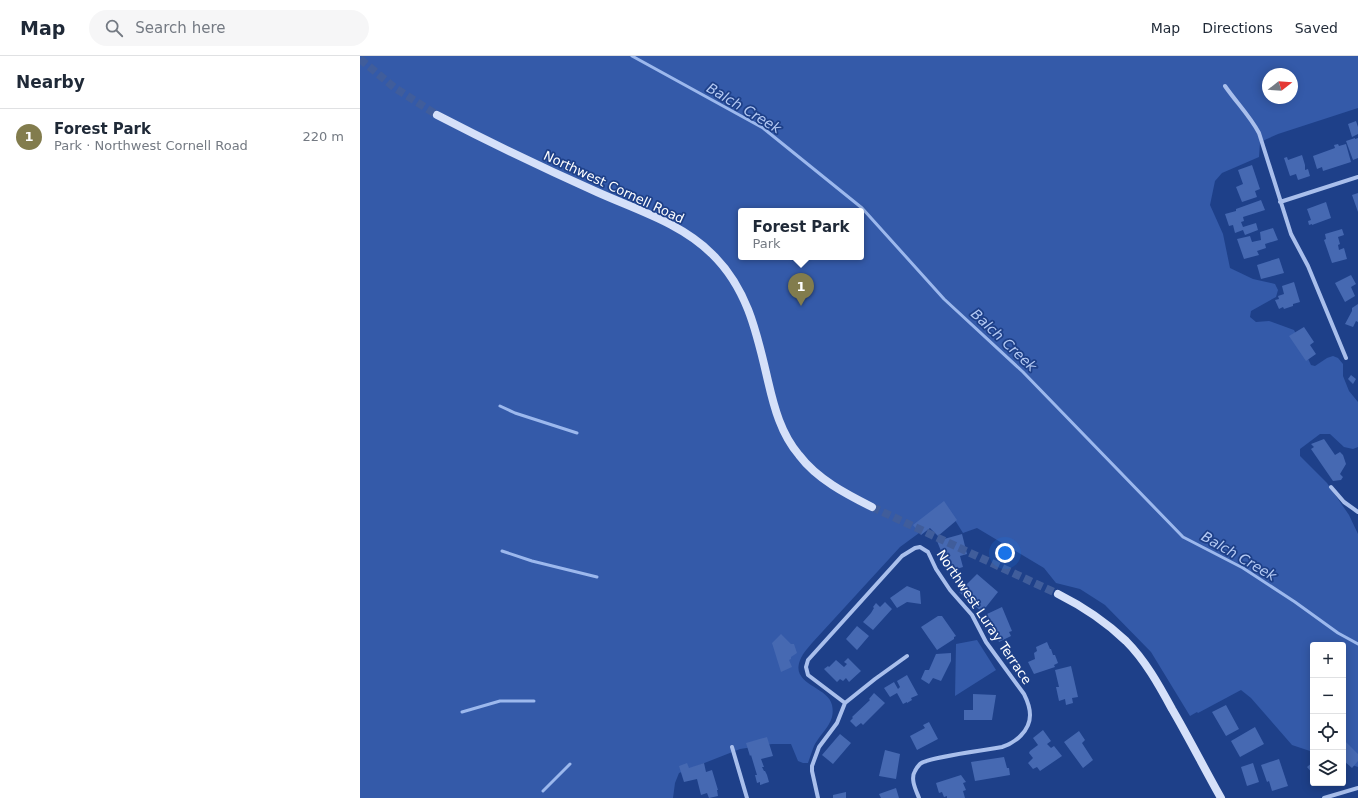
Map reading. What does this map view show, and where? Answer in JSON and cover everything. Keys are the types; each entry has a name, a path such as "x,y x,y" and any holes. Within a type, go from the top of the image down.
{"main road":[{"name":"Northwest Cornell Road","path":"437,115 598,192 663,220 690,236 712,254 724,267 745,299 756,332 775,409 790,444 799,456 817,474 830,484 872,507"},
{"path":"1058,594 1081,606 1125,640 1134,650 1148,668 1162,691 1221,798"}],"street":[{"path":"1225,86 1254,124 1259,133 1270,172 1291,234 1308,266 1346,358"},
{"path":"1280,202 1358,177"},
{"path":"1331,487 1344,502 1358,512"},
{"name":"Northwest Luray Terrace","path":"845,703 808,675 806,667 808,660 902,556 909,550 915,548 924,549 931,557 936,569 950,590 972,615 986,642 1024,694 1028,704 1030,716 1029,723 1022,735 1011,744 921,763 913,776 919,798"},
{"path":"818,798 812,766 818,747 837,723 845,703 907,656"},
{"path":"732,747 748,798"},
{"path":"1324,798 1358,788"}],"shaded area":[{"path":"360,56 1358,56 1358,108 1278,134 1260,142 1259,157 1222,173 1215,181 1210,205 1223,234 1230,268 1253,279 1275,284 1278,290 1276,297 1251,311 1250,317 1256,322 1269,321 1294,330 1311,365 1315,366 1333,356 1338,358 1343,364 1343,376 1349,391 1358,402 1358,447 1353,449 1344,447 1330,434 1320,434 1300,449 1300,456 1327,483 1349,515 1358,534 1358,767 1346,763 1346,642 1310,642 1310,751 1292,745 1251,698 1241,690 1190,716 1151,652 1105,605 1080,589 1056,583 1044,568 977,528 963,533 953,517 934,522 900,547 804,652 798,667 800,674 804,680 824,693 832,705 833,711 828,727 814,746 808,763 798,761 791,744 772,744 740,749 679,773 675,783 673,798 360,798"},
{"path":"977,640 996,670 955,696 956,644"}],"building":[{"path":"1356,121 1358,134 1352,137 1348,124"},
{"path":"1358,138 1358,158 1353,160 1346,141"},
{"path":"1338,144 1339,146 1346,144 1351,162 1323,171 1322,167 1317,169 1313,156 1335,148 1334,145"},
{"path":"1302,155 1305,170 1308,169 1310,176 1298,180 1296,174 1290,176 1284,158 1287,157 1288,160"},
{"path":"1252,165 1260,189 1255,191 1257,197 1242,202 1236,187 1243,184 1238,170"},
{"path":"1358,193 1358,212 1352,195"},
{"path":"1261,200 1265,210 1243,217 1244,221 1241,222 1243,227 1256,223 1258,230 1245,235 1243,230 1235,233 1233,225 1229,226 1225,214"},
{"path":"1326,202 1331,218 1309,225 1308,221 1311,220 1307,209"},
{"path":"1273,228 1278,240 1265,244 1266,248 1257,251 1259,255 1244,259 1237,239 1250,236 1252,242 1261,240 1260,232"},
{"path":"1342,229 1344,235 1338,237 1340,244 1338,245 1339,250 1344,248 1347,259 1332,263 1324,240 1326,239 1325,234"},
{"path":"1279,258 1284,273 1261,279 1257,265"},
{"path":"1351,275 1356,284 1351,287 1355,296 1345,302 1335,283"},
{"path":"1294,282 1300,302 1284,309 1283,307 1279,309 1275,300 1279,299 1278,296 1284,294 1282,286"},
{"path":"1358,304 1358,322 1356,321 1353,327 1345,324 1352,311 1352,308"},
{"path":"1304,327 1314,342 1310,345 1316,354 1306,361 1289,336"},
{"path":"1351,375 1356,379 1353,384 1348,379"},
{"path":"1324,439 1335,455 1340,452 1343,455 1346,464 1340,474 1343,477 1341,480 1333,481 1311,449 1314,447 1311,444"},
{"path":"944,501 957,520 938,536 930,528 921,535 913,525"},
{"path":"962,534 967,554 960,556 963,567 950,571 944,551 941,551 937,541"},
{"path":"977,574 998,592 982,612 959,592"},
{"path":"907,586 920,591 921,604 907,602 897,608 890,598"},
{"path":"885,602 892,609 873,630 863,622 871,613 876,603 880,607"},
{"path":"1002,607 1012,631 1009,632 1011,636 999,642 987,614"},
{"path":"938,616 942,616 956,636 954,639 937,650 921,627"},
{"path":"857,626 869,636 857,650 846,639"},
{"path":"781,634 791,644 794,644 797,653 789,660 792,667 781,672 772,643"},
{"path":"1047,642 1058,663 1054,665 1055,667 1034,674 1028,662 1035,659 1034,653 1037,651 1036,647"},
{"path":"951,653 951,661 941,681 933,678 929,684 921,679 925,670 929,670 936,654"},
{"path":"848,658 861,671 849,682 846,678 843,681 840,679 837,682 824,669 828,666 829,667 836,660 844,667 847,664 844,662"},
{"path":"1071,666 1078,697 1072,698 1073,703 1066,705 1065,699 1059,701 1056,687 1059,687 1055,670"},
{"path":"907,675 918,695 911,698 912,700 907,703 903,704 897,693 890,697 884,688 894,682 898,689 900,687 897,681"},
{"path":"874,693 885,703 863,725 861,723 856,727 850,721 853,718 852,717 870,700 869,699"},
{"path":"973,694 996,695 992,720 964,720 964,710 973,710"},
{"path":"1226,705 1239,729 1226,736 1212,712"},
{"path":"929,722 938,739 917,750 910,736 925,728 923,725"},
{"path":"1255,727 1264,744 1240,757 1231,741"},
{"path":"1043,730 1051,741 1047,744 1051,748 1054,746 1062,756 1040,771 1037,767 1033,769 1028,763 1033,758 1029,753 1030,751 1038,745 1033,738"},
{"path":"1079,731 1085,740 1082,743 1093,760 1083,768 1064,742"},
{"path":"840,734 851,743 833,764 822,755"},
{"path":"767,737 773,756 761,759 764,767 762,767 769,782 760,785 760,782 757,783 755,775 757,775 746,743"},
{"path":"1346,742 1358,754 1358,761 1352,768 1346,763"},
{"path":"885,750 900,754 896,779 879,776"},
{"path":"1004,757 1007,768 1009,768 1010,775 975,781 971,762"},
{"path":"1279,759 1288,786 1272,791 1261,765"},
{"path":"687,763 689,768 704,763 706,772 712,770 718,790 718,796 709,798 707,793 701,795 697,779 684,782 679,766"},
{"path":"1253,763 1259,782 1247,786 1241,767"},
{"path":"961,775 966,782 963,783 966,790 963,791 965,798 947,798 947,796 944,797 942,792 939,793 936,783"},
{"path":"896,788 899,798 881,798 879,794"},
{"path":"846,792 846,798 833,798 833,795"}],"waterway":[{"name":"Balch Creek","path":"632,56 763,128 862,208"},
{"name":"Balch Creek","path":"864,210 944,299 1023,372 1183,537 1243,568 1295,602 1338,633 1358,644"},
{"path":"500,406 515,413 577,433"},
{"path":"502,551 532,561 597,577"},
{"path":"462,712 500,701 534,701"},
{"path":"543,791 570,764"}],"tunnel":[{"path":"360,59 395,88 437,115"},
{"path":"872,507 1058,594"}],"place":[{"name":"Forest Park","path":"801,306"}]}
